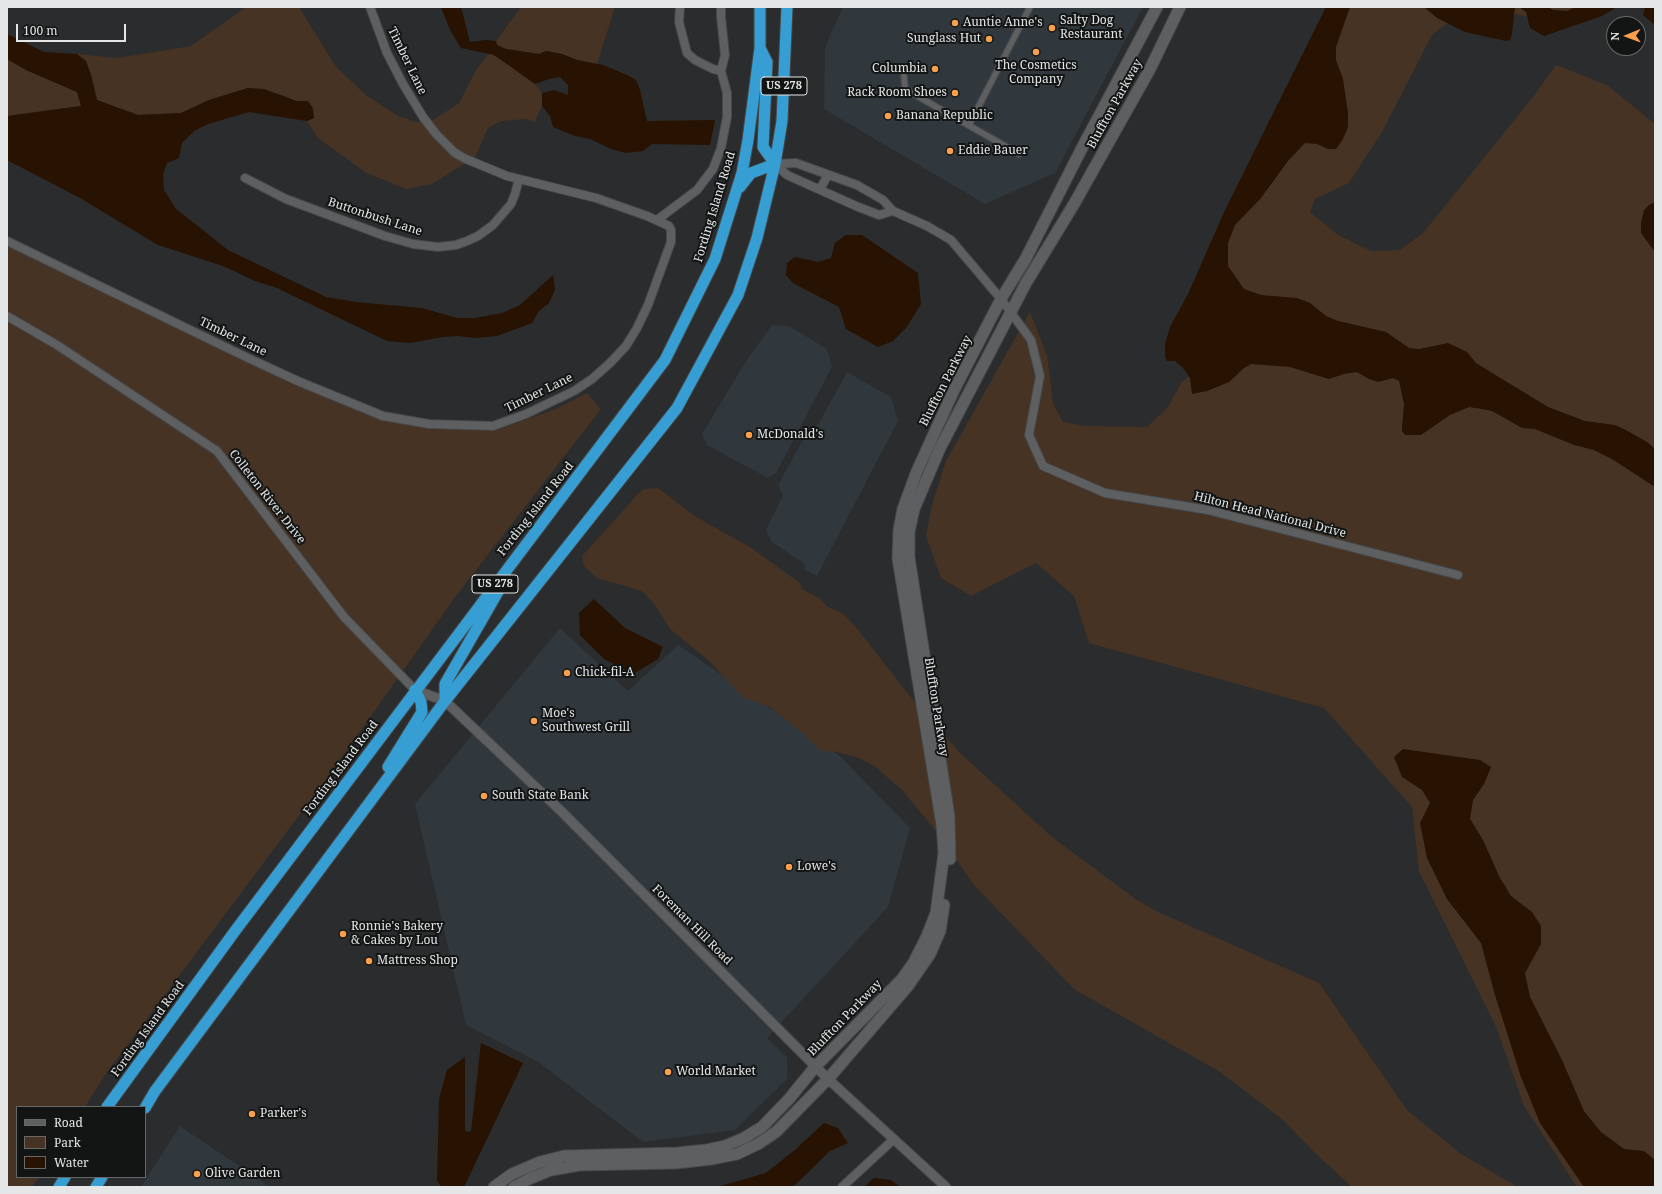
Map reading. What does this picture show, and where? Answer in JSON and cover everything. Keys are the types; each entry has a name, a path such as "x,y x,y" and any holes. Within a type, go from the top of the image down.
{"highway":[{"name":"Fording Island Road","path":"108,1106 240,924 529,539 608,438 665,360 715,259 742,173 748,140 760,48 760,7"},
{"name":"US 278","path":"146,1106 445,701 677,408 738,294 757,238 775,164 782,121 788,7"},
{"path":"735,195 751,173 775,164 763,147 768,62 760,48"},
{"path":"445,701 445,684 529,539"},
{"path":"344,837 360,809 418,721 422,712 421,702 415,690"},
{"path":"59,1187 65,1178"},
{"path":"96,1187 101,1178"}],"main road":[{"name":"Bluffton Parkway","path":"494,1187 512,1174 540,1162 564,1156 677,1153 706,1150 725,1146 744,1138 762,1127 789,1099 815,1067 902,979 914,962 927,936 936,913 944,853 942,825 898,559 899,530 903,509 917,471 954,390 1001,299 1026,258 1156,7"},
{"name":"Bluffton Parkway","path":"514,1187 551,1170 580,1165 676,1163 712,1160 737,1154 758,1144 776,1132 828,1079 908,986 930,954 940,931 950,864 951,841 950,816 909,557 910,532 914,509 925,480 940,448 1011,312 1074,204 1150,68 1180,7"}],"street":[{"name":"Timber Lane","path":"7,241 248,358 363,409 383,416 429,424 486,427 501,424 526,414 574,391 601,371 620,352 641,320 671,242 671,230 669,226 657,220 596,198 489,170 455,153 440,139 419,111 395,69 380,36 370,7"},
{"path":"680,7 679,22 688,53 695,60 713,69 722,71"},
{"path":"657,220 697,190 713,169 721,148 727,117 727,94 722,71 724,55 720,16 721,7"},
{"path":"969,125 1030,7"},
{"path":"904,76 905,89 1019,154"},
{"name":"Hilton Head National Drive","path":"775,164 796,163 857,185 884,200 894,211 951,240 1001,299 1031,340 1040,376 1029,435 1043,466 1105,493 1208,510 1458,575"},
{"path":"775,164 788,175 879,215 894,211"},
{"path":"820,190 828,175"},
{"name":"Buttonbush Lane","path":"245,178 286,199 385,236 413,244 438,247 456,245 467,241 478,236 493,225 511,204 519,179"},
{"name":"Colleton River Drive","path":"7,316 57,345 217,451 344,617 415,690"},
{"name":"Foreman Hill Road","path":"415,690 445,701 562,812 815,1067 946,1187"},
{"path":"842,1187 894,1139"}],"shaded area":[{"path":"843,7 1143,7 1055,173 985,204 824,109 825,47"},
{"path":"772,325 789,326 827,349 832,367 776,473 768,478 707,445 702,434 746,361"},
{"path":"847,372 891,397 898,421 817,576 804,569 805,564 772,542 766,530 783,496 778,485 810,427 815,430"},
{"path":"560,628 628,691 678,645 840,756 910,828 888,907 767,1038 787,1058 787,1079 735,1130 643,1142 537,1061 466,1025 415,804"},
{"path":"180,1126 270,1187 141,1187"}],"green space":[{"path":"299,7 336,67 366,95 398,116 416,122 433,120 459,103 476,70 489,53 502,59 535,84 542,93 542,106 535,122 526,119 501,121 488,128 474,160 459,167 432,184 407,189 366,173 318,138 307,121 314,118 308,101 296,101 280,94 248,88 209,100 181,113 138,115 97,100 86,61 77,54 117,58 191,46 245,8"},
{"path":"521,7 615,7 597,64 577,60 562,54 546,51 539,54 506,49 497,45 496,41"},
{"path":"1336,7 1469,7 1432,35 1382,132 1349,183 1315,199 1310,212 1338,235 1371,251 1400,250 1423,233 1533,97 1556,65 1607,85 1655,124 1655,472 1333,336 1212,272"},
{"path":"1478,7 1594,7 1541,19"},
{"path":"7,59 26,70 77,92 81,106 7,116"},
{"path":"7,245 152,317 382,420 428,428 497,430 553,410 587,393 601,409 456,596 327,778 105,1075 86,1106 16,1106 16,1178 38,1178 32,1187 7,1187"},
{"path":"1030,312 1047,355 1053,403 1063,422 1085,426 1147,427 1168,407 1181,383 1209,359 1331,353 1525,417 1655,479 1655,1187 1577,1187 1524,1106 1497,1029 1419,871 1412,807 1324,708 1089,643 1074,596 1036,563 971,596 941,578 926,536 932,505 946,461"},
{"path":"658,488 696,517 750,547 800,583 802,589 821,599 826,606 842,613 856,627 909,695 960,753 1052,837 1137,900 1156,911 1319,983 1407,1110 1461,1154 1518,1187 1352,1187 1314,1152 1283,1120 1220,1072 1074,989 973,884 942,838 901,789 873,765 859,758 833,751 824,751 817,748 805,735 770,707 744,698 708,660 670,629 655,605 642,591 597,578 584,566 582,556 637,495 644,489"}],"water":[{"path":"441,7 461,7 470,42 486,40 496,41 497,45 506,49 539,54 546,51 562,54 577,60 603,65 627,75 636,80 640,90 647,121 715,120 710,145 652,144 643,151 626,153 611,149 590,139 575,136 553,127 550,116 542,106 542,93 554,90 568,95 568,85 560,77 535,84 494,55 461,48 450,30"},
{"path":"1326,7 1350,7 1336,47 1336,60 1343,79 1348,113 1348,127 1343,139 1336,149 1328,149 1317,144 1305,143 1288,161 1261,198 1235,225 1228,243 1228,266 1244,289 1261,295 1297,298 1310,303 1326,316 1338,321 1386,332 1409,348 1419,349 1448,343 1467,352 1476,363 1548,407 1585,421 1615,425 1626,430 1647,442 1655,449 1655,487 1612,459 1594,450 1574,445 1535,429 1522,428 1492,411 1469,407 1450,415 1421,435 1405,435 1402,431 1404,404 1399,381 1393,378 1378,382 1357,372 1344,374 1329,379 1290,367 1251,364 1244,368 1229,382 1207,391 1192,394 1190,378 1183,368 1175,361 1167,361 1165,357 1165,344 1170,327 1188,294 1226,208"},
{"path":"1424,7 1515,7 1510,40 1506,41 1465,32 1437,18"},
{"path":"1519,7 1548,7 1553,10 1567,11 1576,7 1617,7 1602,16 1544,36 1530,28 1526,12"},
{"path":"1645,7 1655,7 1655,25 1646,16 1643,15"},
{"path":"7,34 44,52 77,54 86,61 97,100 138,115 181,113 209,100 248,88 264,89 296,101 308,101 313,108 314,118 307,121 249,112 208,124 194,131 182,143 179,158 167,163 163,175 164,190 176,209 228,250 326,297 356,302 422,308 457,318 475,318 502,313 520,305 553,275 555,290 549,303 539,311 532,323 497,336 475,338 458,336 443,337 410,343 387,341 277,288 255,281 223,266 158,245 80,198 7,160 7,116 81,106 77,92 26,70 7,59"},
{"path":"1655,202 1655,252 1641,233 1641,223 1644,210"},
{"path":"846,235 862,235 918,273 921,304 906,328 893,341 878,347 846,329 839,307 793,283 786,275 787,263 795,257 818,262 831,258 835,243"},
{"path":"594,599 625,628 663,647 658,659 633,674 604,659 580,635 579,613"},
{"path":"1403,749 1480,760 1491,767 1484,784 1473,800 1470,819 1483,840 1499,876 1511,896 1532,912 1541,926 1541,944 1525,973 1530,997 1562,1060 1584,1111 1601,1132 1624,1149 1644,1151 1655,1160 1655,1187 1584,1187 1540,1123 1521,1077 1495,995 1481,943 1447,899 1427,858 1420,823 1430,803 1422,790 1402,777 1394,757"},
{"path":"481,1043 523,1063 464,1187 442,1187 437,1181 439,1099 447,1070 465,1057 465,1131 471,1132"},
{"path":"824,1123 838,1128 848,1143 830,1151 793,1187 717,1187 766,1173 796,1149"},
{"path":"874,1178 891,1180 900,1187 864,1187"}],"place":[{"name":"Auntie Anne's","path":"955,23"},
{"name":"Salty Dog Restaurant","path":"1052,28"},
{"name":"Sunglass Hut","path":"989,39"},
{"name":"The Cosmetics Company","path":"1036,52"},
{"name":"Columbia","path":"935,69"},
{"name":"Rack Room Shoes","path":"955,93"},
{"name":"Banana Republic","path":"888,116"},
{"name":"Eddie Bauer","path":"950,151"},
{"name":"McDonald's","path":"749,435"},
{"name":"Chick-fil-A","path":"567,673"},
{"name":"Moe's Southwest Grill","path":"534,721"},
{"name":"South State Bank","path":"484,796"},
{"name":"Lowe's","path":"789,867"},
{"name":"Ronnie's Bakery & Cakes by Lou","path":"343,934"},
{"name":"Mattress Shop","path":"369,961"},
{"name":"World Market","path":"668,1072"},
{"name":"Parker's","path":"252,1114"},
{"name":"Olive Garden","path":"197,1174"}]}
